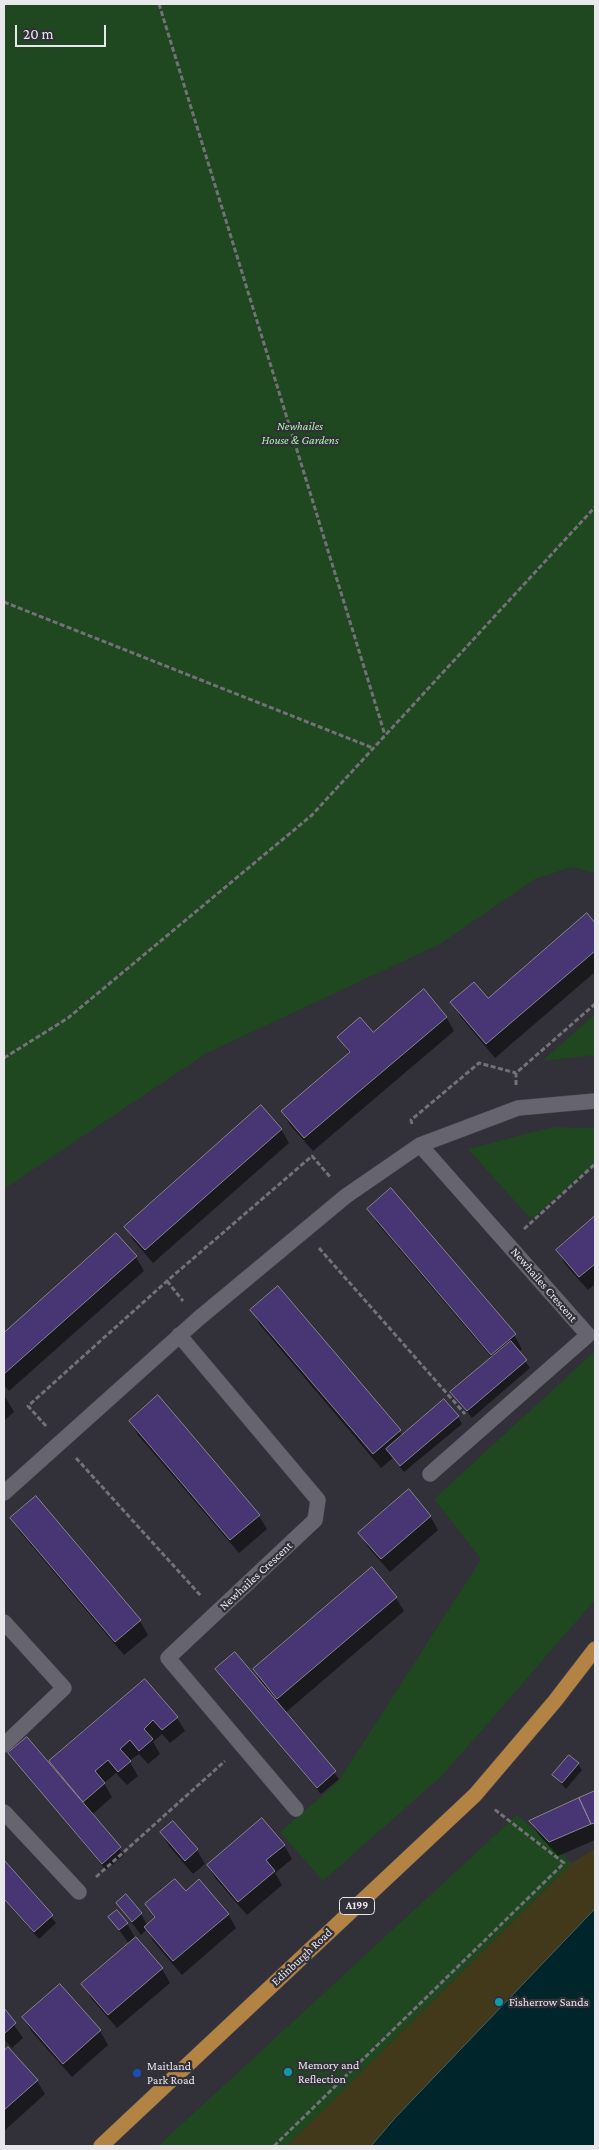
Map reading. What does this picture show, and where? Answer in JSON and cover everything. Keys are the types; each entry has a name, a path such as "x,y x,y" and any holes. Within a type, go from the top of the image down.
{"main road":[{"name":"Edinburgh Road","path":"101,2146 475,1795 556,1701 595,1649"}],"street":[{"path":"4,1494 179,1335 304,1230 346,1196 420,1145 518,1108 595,1101"},
{"name":"Newhailes Crescent","path":"420,1145 588,1335 430,1474"},
{"name":"Newhailes Crescent","path":"179,1335 318,1500 315,1520 168,1658 296,1809"},
{"path":"4,1622 64,1688 4,1745"},
{"path":"4,1812 79,1892"}],"path":[{"path":"159,4 385,735"},
{"path":"4,1058 68,1018 312,815 595,507"},
{"path":"4,602 373,748"},
{"path":"516,1073 595,1004"},
{"path":"420,1145 410,1120 479,1062 516,1073"},
{"path":"516,1073 518,1108"},
{"path":"28,1406 167,1281 312,1156 346,1196"},
{"path":"508,1244 595,1164"},
{"path":"304,1230 479,1431"},
{"path":"61,1442 216,1613"},
{"path":"79,1892 243,1746"},
{"path":"274,2146 564,1863 475,1795"}],"green space":[{"name":"Newhailes House & Gardens","path":"4,4 595,4 595,873 572,867 535,879 440,944 207,1053 4,1189"},
{"path":"595,1014 595,1055 542,1061"},
{"path":"553,1127 595,1128 595,1164 531,1219 468,1149"},
{"path":"595,1351 595,1600 443,1775 323,1881 280,1832 338,1782 481,1559 434,1499"},
{"path":"517,1815 572,1863 287,2146 158,2146"}],"sand":[{"name":"Fisherrow Sands","path":"595,1848 595,2146 287,2146 572,1863"}],"water":[{"path":"595,1909 595,2146 371,2146 396,2117"}],"building":[{"path":"587,913 595,923 595,951 486,1044 450,1002 474,982 488,998"},
{"path":"424,989 447,1017 304,1138 281,1111 350,1052 337,1037 360,1017 373,1032"},
{"path":"261,1105 282,1129 145,1250 124,1227"},
{"path":"391,1188 516,1334 491,1355 367,1209"},
{"path":"595,1216 595,1264 579,1277 556,1250"},
{"path":"116,1233 137,1256 4,1374 4,1333"},
{"path":"278,1286 401,1430 373,1454 250,1310"},
{"path":"511,1341 527,1360 467,1411 450,1392"},
{"path":"158,1395 260,1515 230,1540 129,1421"},
{"path":"444,1399 459,1416 400,1466 386,1449"},
{"path":"409,1489 431,1516 381,1559 358,1533"},
{"path":"36,1496 141,1620 115,1642 10,1518"},
{"path":"372,1567 397,1597 277,1699 253,1669"},
{"path":"235,1652 336,1771 317,1788 215,1669"},
{"path":"145,1679 178,1717 162,1730 153,1720 144,1729 153,1739 139,1751 130,1740 120,1749 131,1761 118,1772 108,1760 95,1771 105,1783 83,1802 49,1761"},
{"path":"27,1737 121,1847 102,1864 8,1753"},
{"path":"569,1755 579,1763 562,1783 552,1775"},
{"path":"595,1791 595,1823 591,1824 579,1798"},
{"path":"579,1798 591,1824 549,1842 529,1821"},
{"path":"262,1818 285,1845 266,1860 275,1871 238,1902 207,1865"},
{"path":"173,1821 198,1849 185,1861 160,1832"},
{"path":"4,1860 53,1915 34,1932 4,1899"},
{"path":"175,1879 186,1891 199,1879 229,1914 173,1961 144,1927 155,1917 145,1904"},
{"path":"126,1894 142,1913 132,1922 116,1903"},
{"path":"117,1910 128,1923 119,1930 108,1917"},
{"path":"136,1937 163,1968 108,2015 81,1984"},
{"path":"60,1984 101,2030 63,2064 22,2017"},
{"path":"4,2008 16,2023 4,2034"},
{"path":"8,2047 38,2080 4,2110 4,2051"}],"place":[{"name":"Fisherrow Sands","path":"499,2002"},
{"name":"Memory and Reflection","path":"288,2072"},
{"name":"Maitland Park Road","path":"137,2073"}]}
